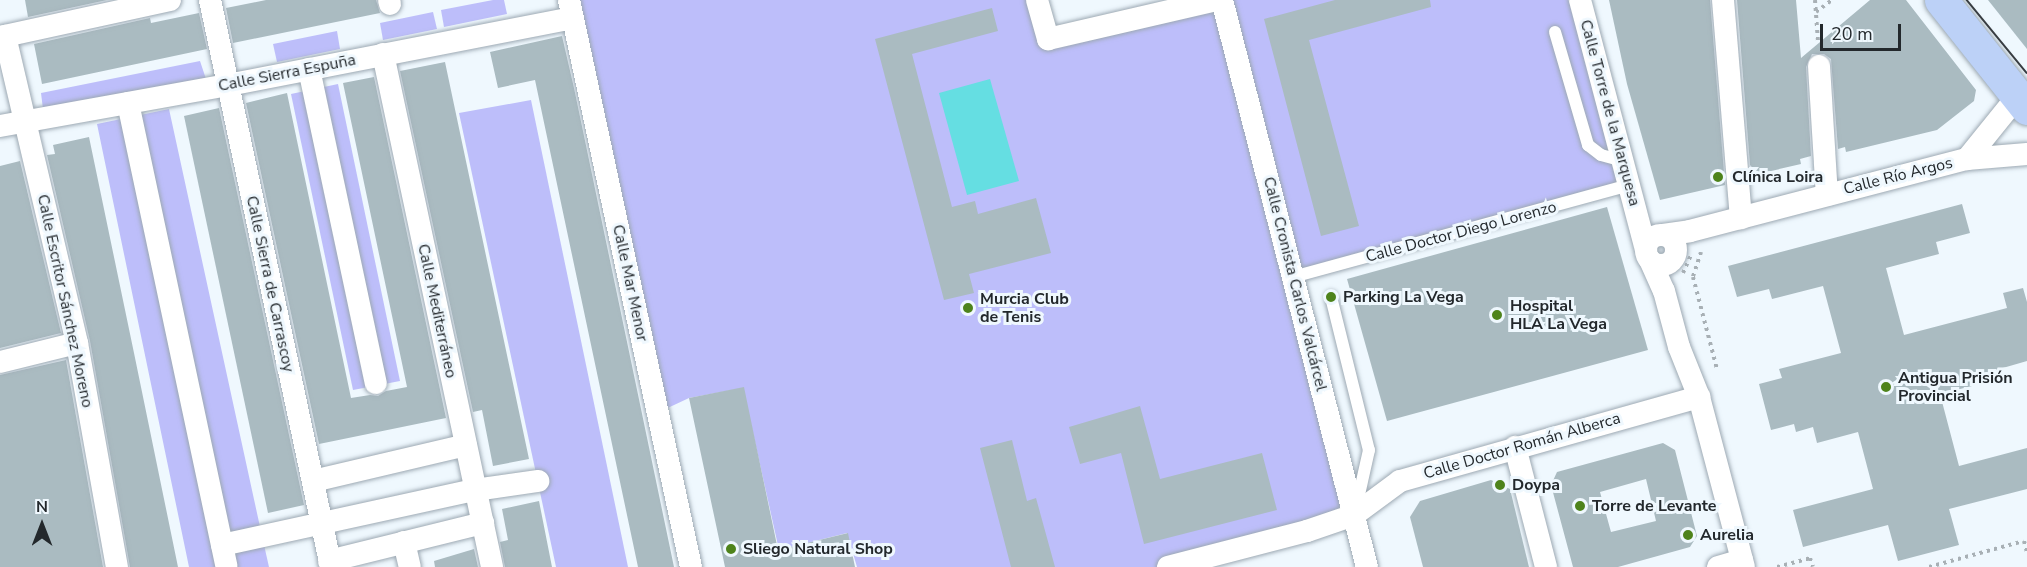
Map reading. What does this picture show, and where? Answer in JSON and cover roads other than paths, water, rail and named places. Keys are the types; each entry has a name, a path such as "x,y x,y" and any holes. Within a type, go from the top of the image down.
{"main road":[{"path":"1941,0 2022,103"}],"street":[{"path":"2,36 170,0"},
{"name":"Calle Sierra de Carrascoy","path":"210,0 330,564"},
{"path":"1037,0 1048,39 1217,0"},
{"name":"Calle Cronista Carlos Valcárcel","path":"1222,0 1367,567"},
{"name":"Calle Torre de la Marquesa","path":"1580,0 1629,184 1658,245 1664,291 1679,347 1699,397 1743,564"},
{"path":"1723,0 1741,218"},
{"name":"Calle Sierra Espuña","path":"0,126 128,104 383,54 571,9"},
{"name":"Calle Mar Menor","path":"571,9 691,567"},
{"name":"Calle Escritor Sánchez Moreno","path":"2,36 25,122 76,343 117,567"},
{"name":"Calle Mediterráneo","path":"383,54 492,567"},
{"path":"1819,66 1827,195"},
{"path":"309,69 376,383"},
{"name":"Calle Río Argos","path":"1967,159 2022,103"},
{"path":"128,104 227,567"},
{"name":"Calle Río Argos","path":"1658,245 1690,231 1967,159 2027,154"},
{"path":"0,362 76,343"},
{"name":"Calle Doctor Román Alberca","path":"1168,567 1307,531 1354,515 1400,481 1699,397"},
{"path":"312,481 466,445"},
{"path":"1515,447 1546,567"},
{"path":"222,545 476,490 538,481"},
{"path":"330,564 404,542 483,523"},
{"path":"404,542 410,567"},
{"path":"1719,567 1743,564"}],"lane":[{"path":"1555,32 1588,145 1601,155 1623,161"},
{"name":"Calle Doctor Diego Lorenzo","path":"1293,277 1601,194 1629,184"},
{"path":"1577,206 1601,201 1601,194"},
{"path":"1331,297 1369,450 1354,515"}],"tram line":[{"path":"1967,0 2027,73"}],"place":[{"name":"Clínica Loira","path":"1718,177"},
{"name":"Parking La Vega","path":"1331,297"},
{"name":"Murcia Club de Tenis","path":"968,308"},
{"name":"Hospital HLA La Vega","path":"1497,315"},
{"name":"Antigua Prisión Provincial","path":"1886,387"},
{"name":"Doypa","path":"1500,485"},
{"name":"Torre de Levante","path":"1580,506"},
{"name":"Aurelia","path":"1688,535"},
{"name":"Sliego Natural Shop","path":"731,549"}]}
